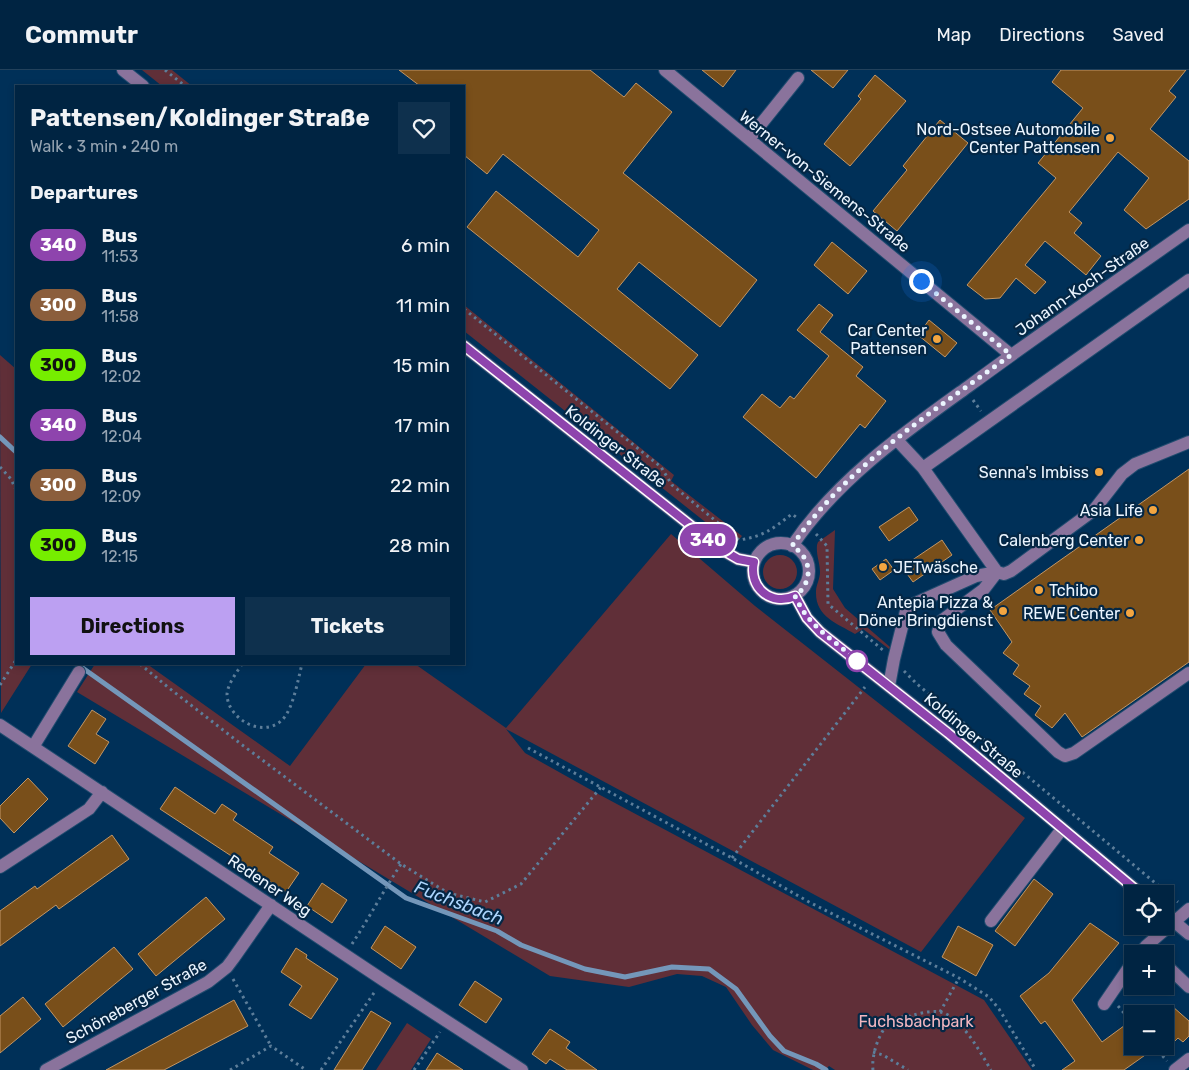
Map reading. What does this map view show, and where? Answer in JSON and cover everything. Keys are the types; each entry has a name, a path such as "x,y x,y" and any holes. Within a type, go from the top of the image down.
{"street":[{"path":"123,70 142,85"},
{"name":"Werner-von-Siemens-Straße","path":"665,70 1011,355"},
{"path":"748,139 798,78"},
{"name":"Johann-Koch-Straße","path":"792,546 830,497 896,439 1011,355 1189,230"},
{"path":"923,468 1189,280"},
{"name":"Koldinger Straße","path":"465,347 719,548 738,559 754,562"},
{"path":"896,439 923,468 997,572"},
{"path":"889,686 907,607 976,576 997,572 1004,574 1011,571 1094,510 1122,474 1135,464 1189,442"},
{"path":"781,543 792,546 806,558 809,570 807,582 795,596 778,600 763,593 753,579 754,562 760,552 770,545 781,543"},
{"path":"997,572 984,588 942,621 938,632 946,645 1064,756 1074,753 1189,673"},
{"name":"Koldinger Straße","path":"795,596 807,618 820,632 948,733 1130,885"},
{"path":"33,747 79,672"},
{"name":"Redener Weg","path":"0,725 270,906 522,1070"},
{"path":"0,867 90,809 102,792"},
{"path":"992,921 1062,829"},
{"name":"Schöneberger Straße","path":"46,1070 208,982 227,967 270,906"},
{"path":"1174,915 1188,909"},
{"path":"1174,921 1189,934"},
{"path":"1174,972 1189,986"},
{"path":"1106,1000 1124,974"},
{"path":"1168,1068 1189,1059"}],"path":[{"path":"165,70 184,85"},
{"path":"465,310 661,467 672,485 739,540 754,538 768,532 792,514 820,537 827,546 828,604 894,659 917,684 1188,909"},
{"path":"965,389 988,422"},
{"path":"0,467 11,479 15,488"},
{"path":"0,686 15,662"},
{"path":"141,665 241,744 401,864 448,893 485,902 521,884 601,787"},
{"path":"241,665 228,689 229,705 249,725 260,728 272,726 281,721 288,712 302,665"},
{"path":"732,858 864,687"},
{"path":"528,748 810,902 959,978 988,997 999,1009 1036,1070"},
{"path":"345,954 373,912 381,895 401,864"},
{"path":"227,967 270,1046 306,1070"},
{"path":"940,1012 959,978"},
{"path":"321,1070 383,980"},
{"path":"1106,1000 1124,1015"},
{"path":"873,1070 873,1052 882,1032 895,1019 921,1013 940,1012 957,1022 991,1070"},
{"path":"887,1027 901,1026 908,1022 912,1016"},
{"path":"414,1070 448,1021"},
{"path":"230,1070 270,1046"},
{"path":"873,1052 884,1055 908,1070"},
{"path":"1162,1055 1168,1062 1168,1068"}],"green space":[{"path":"142,70 172,70 191,85 161,85"},
{"path":"465,306 674,475 671,481 742,536 737,542 723,536 465,332"},
{"path":"0,355 15,368 15,665 31,665 1,713"},
{"path":"835,530 833,589 845,608 890,647 889,649 863,629 855,634 834,622 819,607 816,591 820,572 817,545 818,542"},
{"name":"Fuchsbachpark","path":"671,534 755,606 1025,818 921,952 506,729 525,753 984,1000 1032,1070 835,1070 829,1066 825,1070 813,1070 773,1050 752,1025 726,987 702,976 677,974 629,987 550,976 77,692 94,665 148,665 290,766 365,665 416,665 506,728"},
{"path":"780,555 787,556 792,560 796,565 796,579 792,584 787,588 780,589 773,588 768,584 764,579 763,572 764,565 768,560 773,556"},
{"path":"407,1023 431,1039 411,1070 376,1070"}],"building":[{"path":"399,70 590,70 624,97 636,83 672,112 623,173 757,280 720,327 639,262 617,289 698,355 670,389 467,227 496,191 578,257 599,230 503,154 487,174 465,156 465,85 419,85"},
{"path":"702,70 736,70 723,87"},
{"path":"811,70 848,70 833,88"},
{"path":"1061,70 1186,70 1169,91 1176,97 1150,129 1189,161 1189,199 1146,229 1124,210 1149,178 1118,152 1069,212 1082,223 1074,233 1101,256 1086,275 1045,241 1025,265 1046,282 1035,294 1016,278 1000,298 985,299 967,285 1056,178 1038,163 1083,108 1052,82"},
{"path":"875,75 906,101 850,166 824,144 861,99 858,96"},
{"path":"940,120 968,143 897,231 873,211 907,170 903,166"},
{"path":"832,242 867,271 848,294 814,265"},
{"path":"819,304 833,315 820,332 863,367 856,376 886,401 865,428 860,424 816,478 743,417 762,394 780,408 790,396 794,399 829,356 797,330"},
{"name":"Car Center Pattensen","path":"929,320 957,343 945,357 918,335"},
{"name":"Calenberg Center","path":"1189,469 1189,662 1082,737 1065,713 1052,728 1035,715 1041,706 1024,694 1030,686 1013,674 1019,665 1003,653 1012,642 990,610"},
{"path":"909,507 918,520 889,541 879,527"},
{"path":"942,540 952,555 913,582 902,567"},
{"name":"JETwäsche","path":"886,559 894,570 880,580 872,569"},
{"path":"92,710 106,719 96,734 109,742 95,764 68,746"},
{"path":"28,778 48,799 14,833 0,818 0,806"},
{"path":"175,787 215,814 222,804 237,814 233,820 273,847 269,853 299,873 286,892 160,809"},
{"path":"112,835 129,859 59,909 56,905 0,946 0,911 35,886 37,889"},
{"path":"1034,879 1053,894 1015,946 995,931"},
{"path":"322,883 347,900 332,923 307,906"},
{"path":"206,897 225,919 156,976 138,954"},
{"path":"1090,923 1119,943 1072,1000 1102,1042 1124,1026 1124,1055 1145,1055 1124,1070 1062,1070 1075,1061 1045,1021 1041,1024 1020,996 1049,973"},
{"path":"385,926 416,947 401,969 371,948"},
{"path":"958,926 993,945 976,976 942,957"},
{"path":"114,947 133,969 63,1027 45,1004"},
{"path":"296,948 307,955 306,958 338,979 311,1019 289,1005 302,986 281,972"},
{"path":"475,981 502,999 486,1023 459,1005"},
{"path":"23,997 41,1019 0,1053 0,1016"},
{"path":"234,1000 248,1026 164,1070 106,1070"},
{"path":"1174,1008 1189,1021 1189,1036 1183,1042 1178,1038 1175,1041"},
{"path":"371,1011 391,1023 362,1070 334,1070"},
{"path":"550,1029 570,1042 566,1048 597,1070 567,1070 550,1059 546,1064 532,1054"},
{"path":"437,1053 463,1070 426,1070"}],"waterway":[{"name":"Fuchsbach","path":"0,437 15,451"},
{"name":"Fuchsbach","path":"78,665 406,898 497,931 521,945 585,969 625,977 672,967 709,969 736,989 770,1036 784,1051 826,1070"}],"bus line":[{"name":"340","path":"465,347 719,548 738,559 754,562 752,568 753,579 763,593 778,600 795,596 807,618 820,632 948,733 1130,885"}],"place":[{"name":"Nord-Ostsee Automobile Center Pattensen","path":"1110,138"},
{"name":"Car Center Pattensen","path":"937,339"},
{"name":"Senna's Imbiss","path":"1099,472"},
{"name":"Asia Life","path":"1153,510"},
{"name":"Calenberg Center","path":"1139,540"},
{"name":"JETwäsche","path":"883,567"},
{"name":"Tchibo","path":"1039,590"},
{"name":"Antepia Pizza & Döner Bringdienst","path":"1003,611"},
{"name":"REWE Center","path":"1130,613"}],"route":[{"path":"857,661 820,632 807,618 799,604 795,596 807,582 809,570 806,558 798,549 792,546 830,497 896,439 1011,355 921,281"}]}
